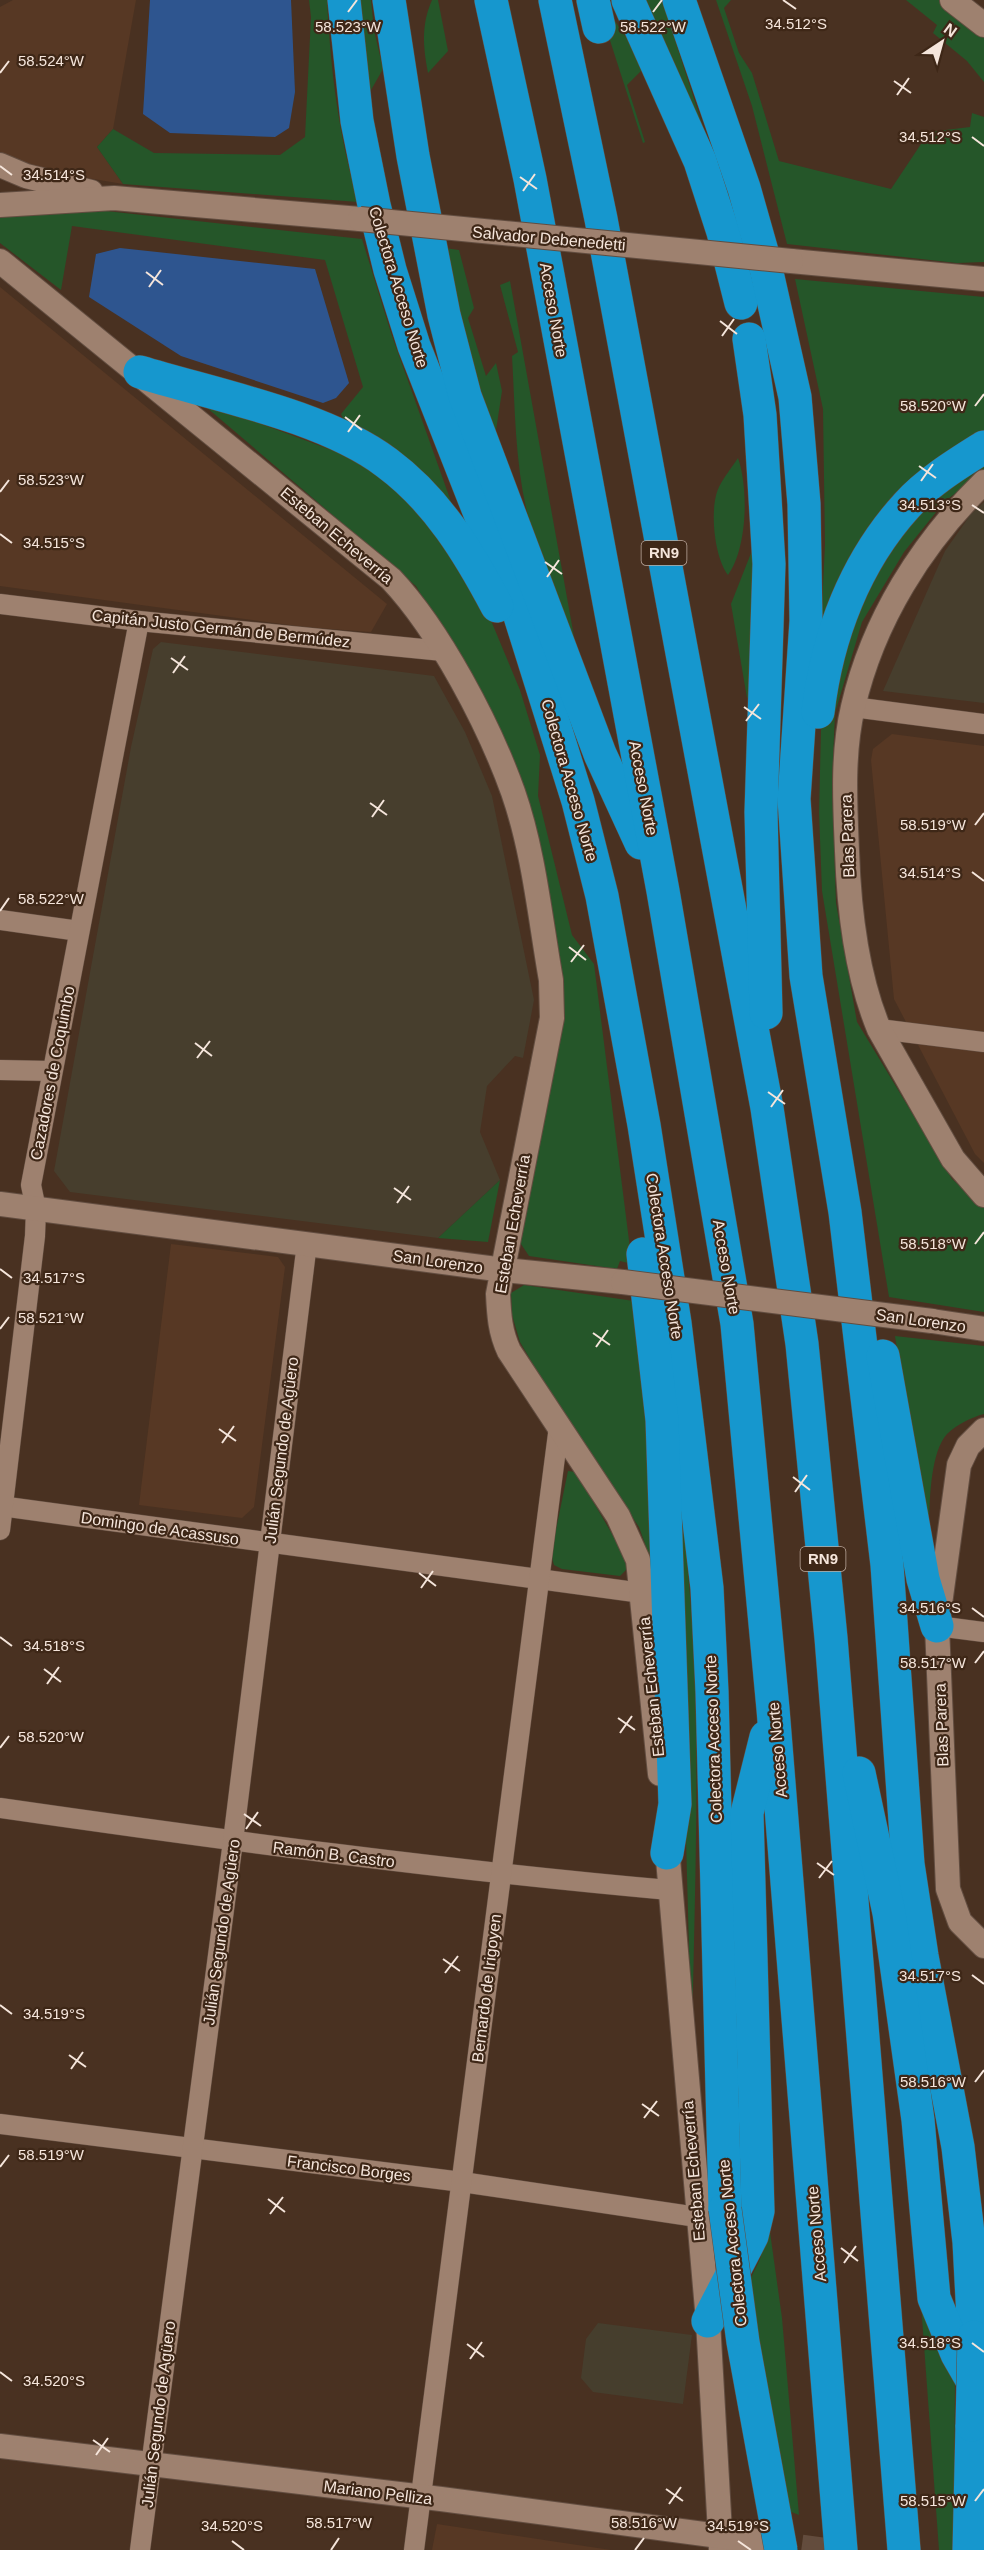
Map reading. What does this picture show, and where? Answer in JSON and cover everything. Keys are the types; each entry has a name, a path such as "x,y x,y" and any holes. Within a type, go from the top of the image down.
{"highway":[{"name":"Colectora Acceso Norte","path":"344,0 357,121 390,270 414,346 519,613 578,801 599,885 620,992 667,1266 707,1588 712,1692 711,2213 743,2342 768,2546"},
{"path":"389,0 415,167 444,315 465,396 600,754 663,891"},
{"name":"Acceso Norte","path":"491,0 530,179 663,891 737,1324 773,1709 841,2550"},
{"name":"RN9","path":"555,0 603,230 767,1108 802,1344 831,1638 904,2550"},
{"path":"628,0 700,161 723,232 741,303"},
{"path":"679,0 744,188 763,255 795,397 806,563 806,621 794,799 806,976 845,1212 887,1564 908,1863 922,1956 958,2147 969,2242 978,2413 970,2541"},
{"path":"748,339 760,415 769,564 761,812 767,1108"},
{"path":"140,372 314,424 358,444 387,463 438,513 470,556 549,707"},
{"path":"799,863 820,692 828,655 852,586 869,556 908,504 930,484 984,447"},
{"path":"620,992 628,1126 662,1420 675,1804 668,1853"},
{"path":"835,1150 860,1220 921,1567 937,1626"},
{"path":"831,1638 889,1913 918,2120 934,2298 978,2413"},
{"path":"708,2321 752,2236 758,2211 747,1814 773,1709"}],"street":[{"path":"952,0 984,25"},
{"name":"Salvador Debenedetti","path":"0,165 26,176 114,198"},
{"name":"Salvador Debenedetti","path":"0,205 114,198 360,219 984,279"},
{"name":"Esteban Echeverría","path":"0,261 140,372 391,579 405,594 443,651 470,698 513,792 524,837 551,980 552,1018 498,1294 501,1334 509,1352 631,1540 638,1560 668,1853 669,1890 711,2213 708,2321 721,2543"},
{"name":"Blas Parera","path":"984,482 951,515 913,567 880,631 864,669 853,707 845,785 848,884 856,947 870,1009 879,1029 953,1159 984,1195"},
{"name":"Capitán Justo Germán de Bermúdez","path":"0,604 139,621 443,651"},
{"name":"Cazadores de Coquimbo","path":"0,1530 1,1506 35,1236 36,1209 31,1185 139,621"},
{"path":"853,707 984,724"},
{"path":"0,920 79,931"},
{"path":"879,1029 984,1042"},
{"path":"0,1070 52,1071"},
{"name":"San Lorenzo","path":"0,1204 504,1270 623,1282 984,1329"},
{"name":"Julián Segundo de Agüero","path":"140,2550 233,1841 308,1243"},
{"name":"Bernardo de Irigoyen","path":"414,2550 537,1577 559,1426"},
{"name":"Blas Parera","path":"979,1939 953,1907 946,1870 937,1626 959,1465 968,1446 984,1430"},
{"name":"Domingo de Acassuso","path":"1,1506 642,1593"},
{"path":"937,1626 984,1632"},
{"name":"Ramón B. Castro","path":"0,1808 233,1841 500,1874 669,1890"},
{"name":"Francisco Borges","path":"0,2124 711,2213"},
{"name":"Mariano Pelliza","path":"0,2446 422,2497 721,2543 768,2546"}],"shaded area":[{"path":"13,0 136,0 113,129 97,147 123,184 34,169 0,154 0,7"},
{"path":"0,287 387,604 371,632 304,627 0,586"},
{"path":"984,502 984,703 883,691 945,551 971,514"},
{"path":"161,642 434,676 465,732 492,796 534,1000 523,1058 515,1056 487,1086 480,1132 500,1180 438,1238 70,1192 54,1171 131,747 153,649"},
{"path":"892,734 984,746 984,1163 975,1154 894,999 871,760 873,749"},
{"path":"171,1244 278,1257 285,1267 254,1507 242,1518 139,1505"},
{"path":"598,2323 692,2335 683,2404 593,2392 581,2378 586,2339"},
{"path":"437,2524 611,2550 432,2550"}],"green space":[{"path":"309,0 327,0 336,102 358,202 123,184 97,147 113,129 154,153 280,155 305,137 311,17"},
{"path":"359,0 371,0 374,30 383,69 367,97"},
{"path":"432,0 438,0 448,51 428,73 424,36 428,9"},
{"path":"607,0 615,21 646,66 627,85 645,142 643,143 606,28"},
{"path":"638,0 662,0 738,235"},
{"path":"716,0 731,0 724,8 739,53 752,73 779,161 891,189 929,132 970,127 972,113 984,117 984,262 957,263 787,244 752,106"},
{"path":"906,0 942,0 984,32 984,82 967,61 933,33 937,25"},
{"path":"97,210 362,239 391,333 454,510 346,425 341,414 363,387 325,260 72,226 61,290 0,243 0,211"},
{"path":"445,248 459,250 474,308 468,318 486,376 496,363 502,391 495,437 474,380"},
{"path":"795,279 984,297 984,436 821,628 825,544 823,409"},
{"path":"510,281 575,642 537,545 523,493 516,435 512,356 518,352 500,285"},
{"path":"199,401 361,461 428,518 487,611 520,690 540,755 538,796 572,935 594,964 632,1264 620,1261 617,1269 529,1256 517,1238 559,1014 483,702 416,586"},
{"path":"738,458 744,486 744,518 739,550 728,575 716,545 714,507 719,487"},
{"path":"984,462 984,472 945,501 904,552 862,622 835,713 832,783 836,903 857,1022 952,1179 984,1207 984,1312 889,1297 822,891 819,812 821,730 847,622 921,505"},
{"path":"753,548 753,693 747,698 731,604"},
{"path":"500,1180 488,1242 438,1238"},
{"path":"524,1285 634,1301 652,1436 665,1658 649,1555 639,1527 560,1410 520,1342 512,1315 511,1293"},
{"path":"895,1336 984,1346 984,1414 969,1419 955,1428 947,1434 941,1444 936,1457 931,1488 928,1548"},
{"path":"568,1471 576,1472 626,1558 626,1570 620,1576 562,1569 554,1565 551,1554"},
{"path":"676,1478 686,1549 695,1693 696,1839 692,2056"},
{"path":"912,2181 955,2377 954,2550 939,2550"},
{"path":"769,2225 782,2318 799,2515 789,2511 747,2286 760,2259"}],"water":[{"path":"150,0 291,0 295,92 289,128 275,137 170,133 143,114"},
{"path":"120,248 315,269 349,383 336,398 323,403 181,356 89,297 96,254"}],"tunnel":[{"path":"766,2542 826,2550"}]}
